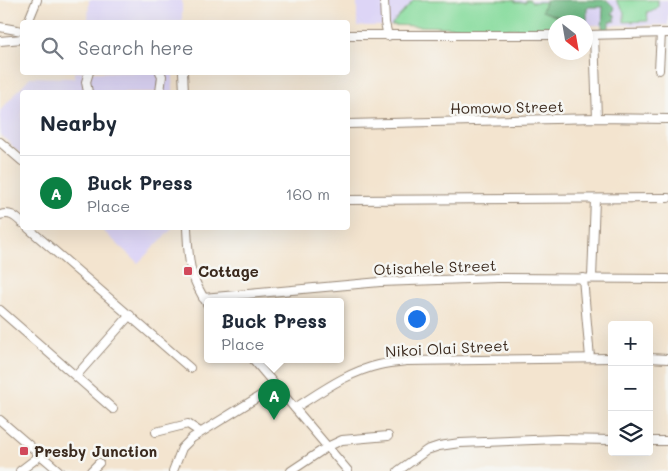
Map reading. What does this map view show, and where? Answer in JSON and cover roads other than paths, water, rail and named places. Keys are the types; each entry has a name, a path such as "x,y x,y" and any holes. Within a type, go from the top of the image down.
{"street":[{"path":"29,20 38,0"},
{"path":"384,0 384,18 388,36"},
{"path":"0,27 20,31"},
{"path":"593,35 665,33 658,70"},
{"path":"350,35 548,35"},
{"path":"0,41 20,39"},
{"path":"592,60 597,118"},
{"path":"88,75 86,82 88,90"},
{"path":"160,75 160,90"},
{"path":"183,75 184,90"},
{"name":"Homowo Street","path":"350,124 597,118 668,119"},
{"path":"0,142 20,159"},
{"path":"350,200 668,198"},
{"path":"592,278 595,199"},
{"path":"0,215 7,213 20,221"},
{"path":"30,230 190,368"},
{"path":"187,230 191,272 203,298"},
{"name":"Otisahele Street","path":"203,298 380,282 497,278 668,279"},
{"path":"583,278 590,358"},
{"path":"0,310 113,409"},
{"path":"76,376 130,315"},
{"name":"Nikoi Olai Street","path":"295,408 352,374 381,364 407,361 608,358"},
{"path":"653,358 668,359"},
{"path":"256,363 348,471"},
{"path":"173,471 182,448 192,438 276,386"},
{"path":"0,420 59,471"},
{"path":"156,432 188,424 200,432"},
{"path":"291,471 327,447 349,438 388,436"},
{"path":"398,471 428,450 439,446 460,443 608,440"},
{"path":"653,441 668,441"},
{"path":"20,471 41,455"},
{"path":"91,471 99,463"}],"place":[{"name":"Cottage","path":"188,271"},
{"name":"Buck Press","path":"274,420"},
{"name":"Presby Junction","path":"24,451"}]}
